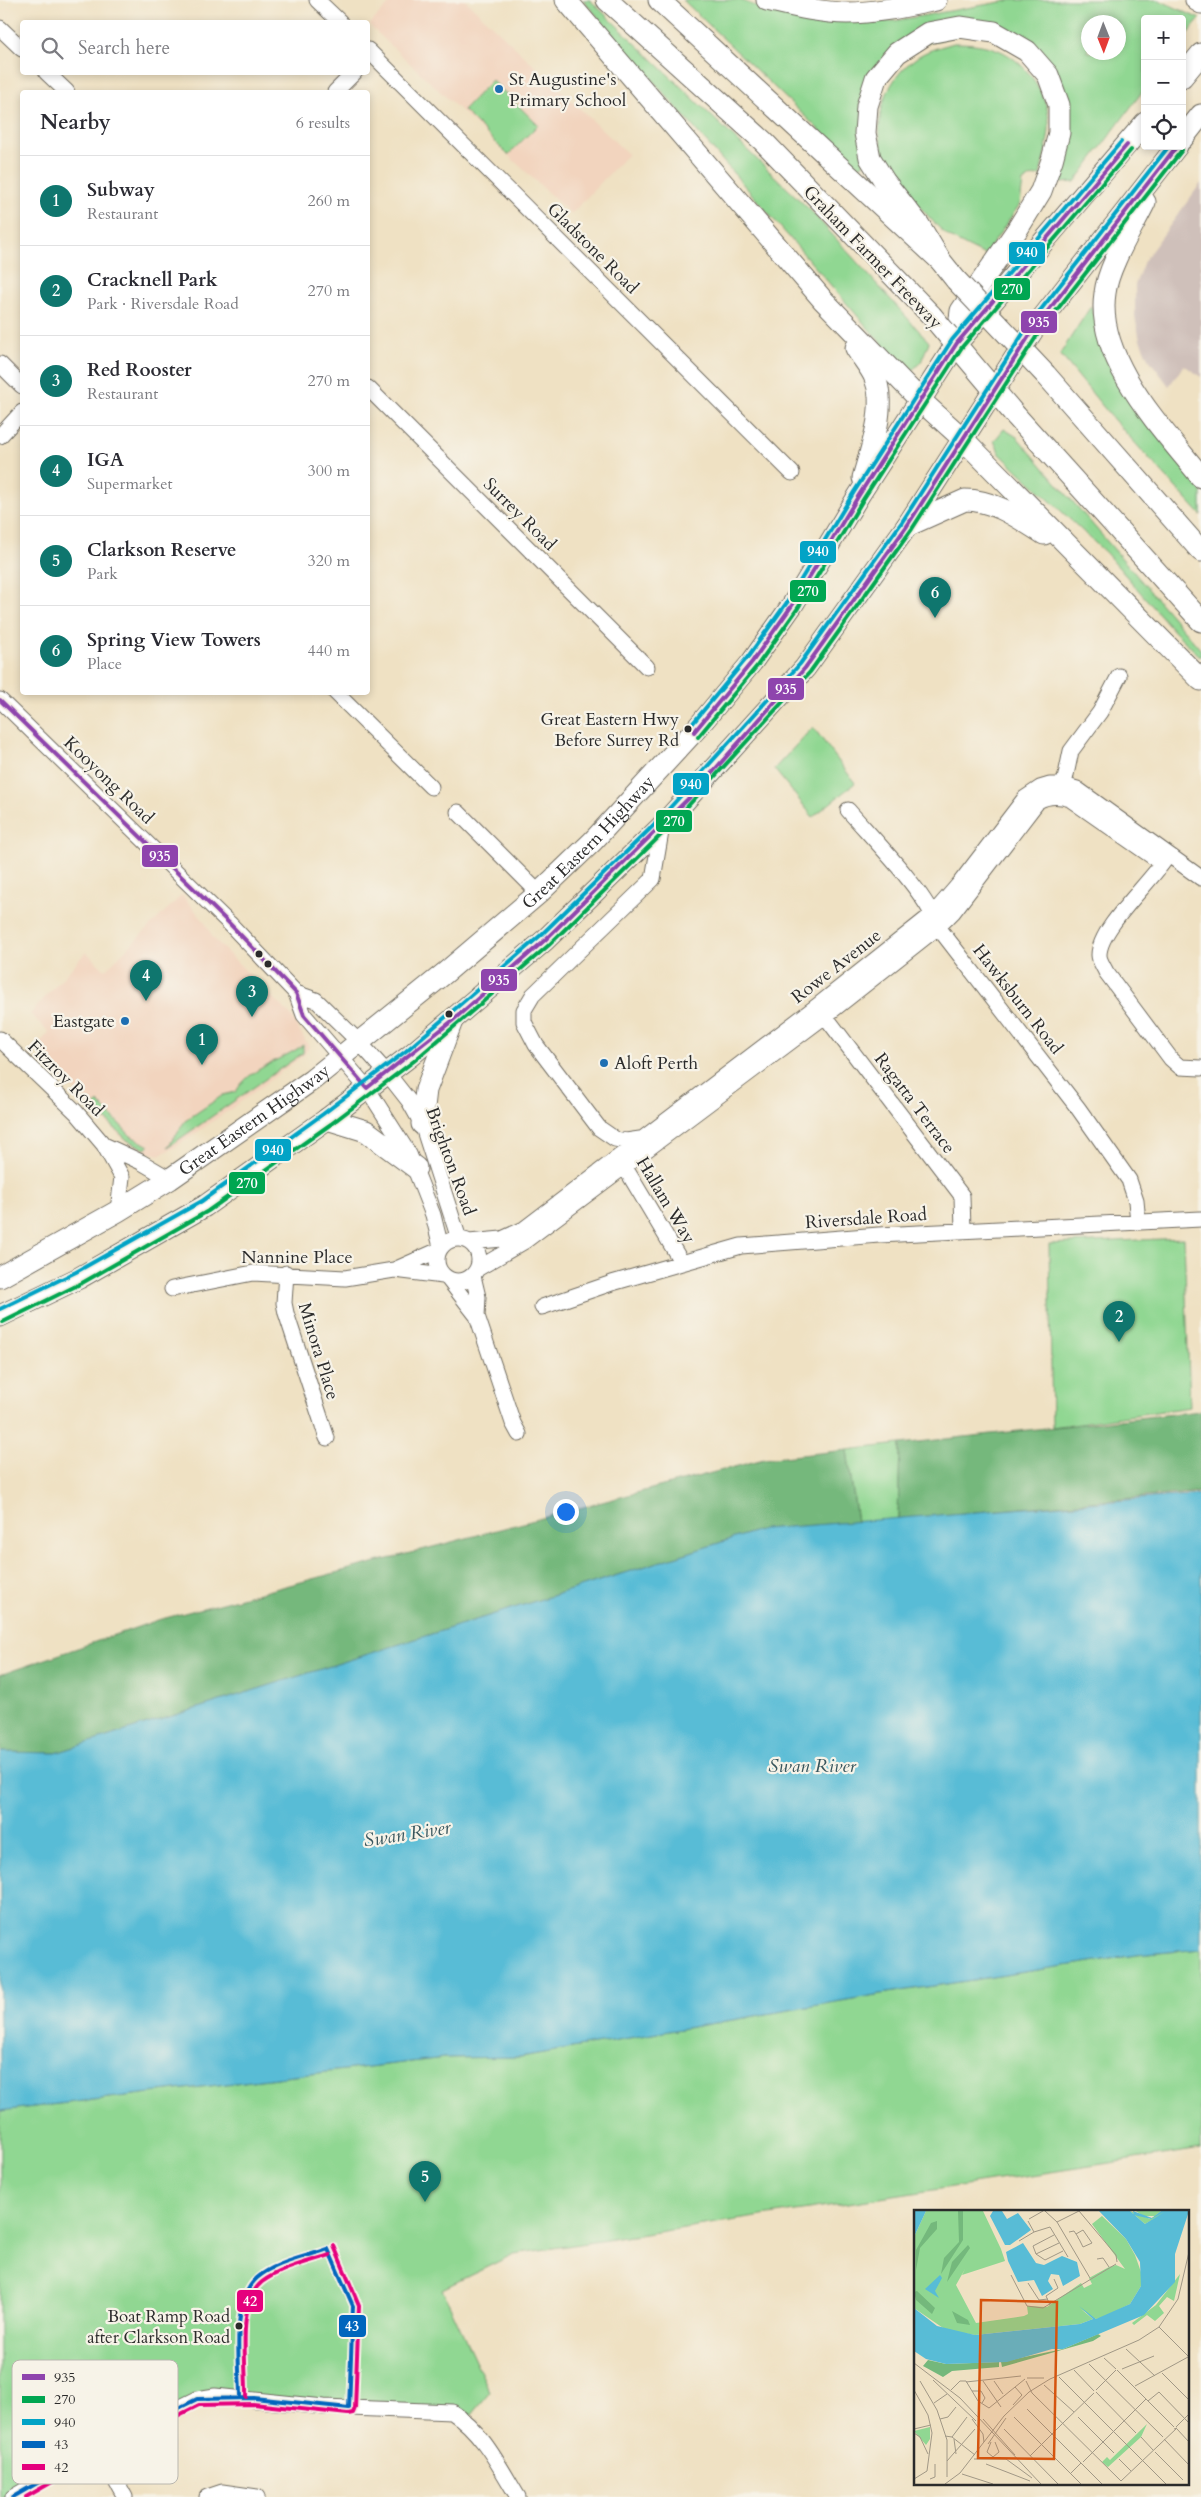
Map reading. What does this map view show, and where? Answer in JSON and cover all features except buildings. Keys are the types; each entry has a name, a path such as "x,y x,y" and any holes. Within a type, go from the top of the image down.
{"highway":[{"path":"566,0 823,300 920,400 962,438 1201,680"},
{"name":"Graham Farmer Freeway","path":"607,0 763,141 932,316 1016,416 1201,621"},
{"path":"660,0 940,260"},
{"path":"767,0 806,10 847,13 895,8 936,0"},
{"path":"1196,0 1201,3"},
{"path":"957,344 961,311 1017,230 1040,191 1052,160 1059,133 1058,105 1048,75 1027,51 994,32 960,27 928,33 898,54 876,78 867,106 865,133 870,158 885,182 919,226 940,260 956,280 1046,375 1201,551"},
{"path":"1186,72 1201,54"},
{"path":"1186,134 1201,116"},
{"name":"Great Eastern Highway","path":"0,1276 118,1211 170,1179 342,1057 539,893 640,792 752,662 793,604 859,495 957,344 1141,128"},
{"path":"0,1316 79,1278 205,1206 328,1119 452,1021 544,940 662,826 805,668 907,526 1033,330 1171,154"},
{"path":"1171,154 1117,258 1105,291 1106,330 1112,351 1127,380 1201,477"},
{"path":"823,300 875,378 879,396 873,439 859,495"},
{"path":"907,526 965,500 972,500 986,503 1016,516 1082,560"},
{"path":"422,1124 426,1090 452,1021"},
{"path":"328,1119 366,1132 416,1168"}],"street":[{"path":"317,0 338,20"},
{"path":"0,28 20,47"},
{"name":"Gladstone Road","path":"370,56 792,473"},
{"path":"49,75 65,90"},
{"path":"337,90 352,75"},
{"path":"0,364 20,384"},
{"name":"Surrey Road","path":"370,390 647,667"},
{"path":"0,436 20,414"},
{"path":"1119,676 1100,712 1071,751 1062,791 1085,795 1201,889"},
{"path":"338,695 431,787"},
{"name":"Kooyong Road","path":"0,700 229,923 296,993 304,1015 367,1088"},
{"name":"Rowe Avenue","path":"464,1240 502,1239 524,1229 621,1161 821,1011 936,920 953,912 1038,801 1045,796 1062,791"},
{"name":"Hawksburn Road","path":"848,810 936,920 1078,1108 1128,1180 1136,1201 1138,1222"},
{"path":"458,812 539,893"},
{"path":"640,1140 626,1141 615,1139 599,1128 536,1045 524,1022 524,1010 533,995 653,879 662,826"},
{"path":"1165,859 1201,878"},
{"path":"1165,859 1127,904 1100,943 1098,957 1106,972 1171,1059 1180,1067 1201,1068"},
{"name":"Kooyong Road","path":"296,993 316,1000 360,1043 387,1073"},
{"name":"Rowe Avenue","path":"475,1272 525,1241 621,1161 640,1140 821,1011"},
{"name":"Ragatta Terrace","path":"821,1011 962,1196 963,1230"},
{"name":"Fitzroy Road","path":"0,1039 76,1112 104,1145 122,1177 118,1211"},
{"name":"Brighton Road","path":"387,1073 409,1101 422,1124 464,1240"},
{"name":"Brighton Road","path":"367,1088 388,1117 416,1168 439,1234 440,1248"},
{"name":"Fitzroy Road","path":"104,1145 141,1162 170,1179"},
{"name":"Hallam Way","path":"621,1161 682,1263"},
{"name":"Riversdale Road","path":"542,1307 612,1283 742,1246 963,1230 1201,1219"},
{"path":"478,1316 436,1264 440,1248 449,1241 464,1240 478,1254 475,1272 478,1316 513,1423 519,1434"},
{"name":"Nannine Place","path":"172,1289 242,1274 286,1273 346,1278 394,1270 440,1248"},
{"name":"Nannine Place","path":"394,1270 446,1278"},
{"path":"446,1278 462,1281 475,1272"},
{"name":"Minora Place","path":"286,1273 284,1303 286,1313 327,1438"},
{"path":"178,2408 198,2398 215,2396 324,2407 452,2412 466,2421 483,2441 518,2497"},
{"path":"13,2497 36,2484"},
{"path":"118,2484 125,2497"},
{"path":"207,2497 222,2492 257,2497"}],"shaded area":[{"name":"St Augustine's Primary School","path":"393,0 465,0 628,154 571,214 370,24"},
{"path":"1201,183 1201,377 1184,365 1169,386 1148,358 1140,340 1135,317 1135,285 1144,261"},
{"path":"182,895 204,921 213,938 291,1016 309,1047 304,1055 235,1106 177,1146 160,1155 145,1152 125,1141 34,1050 49,1032 30,1014 86,952 105,970"}],"green space":[{"path":"583,0 590,0 811,211 929,342 921,362 908,374"},
{"path":"683,0 740,0 763,9 870,22 893,21 1012,0 1159,0 1200,19 1186,35 1186,15 1141,15 1141,93 1075,182 1061,183 1071,129 1068,100 997,25 885,54 863,164 858,167"},
{"path":"954,43 974,44 993,48 1016,60 1034,80 1041,92 1048,116 1047,146 1040,175 1031,177 1023,182 1020,204 985,255 942,231 891,170 882,149 880,120 883,105 895,79 920,55"},
{"path":"492,80 538,125 508,155 463,110"},
{"path":"1091,306 1110,361 1201,490 1201,515 1114,420 1060,354"},
{"path":"1004,429 1017,437 1201,650 1201,657 1175,632 1106,553 1000,454 994,441"},
{"path":"813,727 855,783 813,817 774,769"},
{"path":"303,1045 303,1053 168,1147 185,1121 223,1095 236,1092 257,1071"},
{"path":"98,1102 131,1136 149,1146 145,1149 127,1140 94,1108"},
{"path":"1184,1238 1190,1407 1052,1427 1049,1244"},
{"path":"1201,1411 1201,1492 898,1519 900,1444"},
{"path":"900,1444 898,1519 857,1522 847,1450"},
{"path":"847,1450 857,1522 763,1529 56,1753 0,1752 0,1675 158,1620 764,1459"},
{"path":"1201,1949 1201,2149 514,2254 442,2289 490,2392 466,2421 215,2393 178,2409 178,2360 12,2360 12,2484 28,2484 5,2497 0,2497 0,2111 444,2058 520,2057 881,1994 1136,1955"}],"water":[{"name":"Swan River","path":"1201,1494 1201,1949 1136,1955 881,1994 520,2057 444,2058 0,2111 0,1752 56,1753 763,1529"}],"transit line":[{"name":"940","path":"688,729 747,658 788,601 854,492 952,340 1121,142"},
{"name":"935","path":"694,732 752,662 793,604 859,495 957,343 1127,145"},
{"name":"270","path":"698,737 757,666 798,608 864,498 962,347 1131,150"},
{"name":"940","path":"0,1309 76,1272 202,1201 323,1114 406,1051 541,935 657,822 800,664 902,522 1028,326 1166,150"},
{"name":"935","path":"0,700 229,923 296,993 304,1015 367,1088 452,1021 545,940 694,793 805,668 907,526 1033,330 1174,150"},
{"name":"270","path":"3,1322 82,1283 208,1211 331,1124 414,1061 549,945 666,830 810,672 912,529 1038,334 1182,150"},
{"name":"42","path":"178,2416 199,2405 253,2404 353,2413 355,2408 359,2305 334,2246"},
{"name":"43","path":"328,2249 353,2306 349,2408"},
{"name":"43","path":"240,2397 238,2334 243,2302 249,2289 264,2272 291,2260 328,2249"},
{"name":"42","path":"246,2397 246,2319 254,2291 269,2277 295,2266 330,2255"},
{"name":"43","path":"178,2408 197,2399 254,2398 349,2408"},
{"name":"43","path":"13,2497 36,2484"},
{"name":"42","path":"26,2497 49,2484"}],"place":[{"name":"St Augustine's Primary School","path":"499,89"},
{"name":"Spring View Towers","path":"935,618"},
{"name":"Great Eastern Hwy Before Surrey Rd","path":"688,729"},
{"name":"IGA","path":"146,1001"},
{"name":"Red Rooster","path":"252,1017"},
{"name":"Eastgate","path":"125,1021"},
{"name":"Aloft Perth","path":"604,1063"},
{"name":"Subway","path":"202,1065"},
{"name":"Cracknell Park","path":"1119,1342"},
{"name":"Clarkson Reserve","path":"425,2202"},
{"name":"Boat Ramp Road after Clarkson Road","path":"239,2326"}]}
